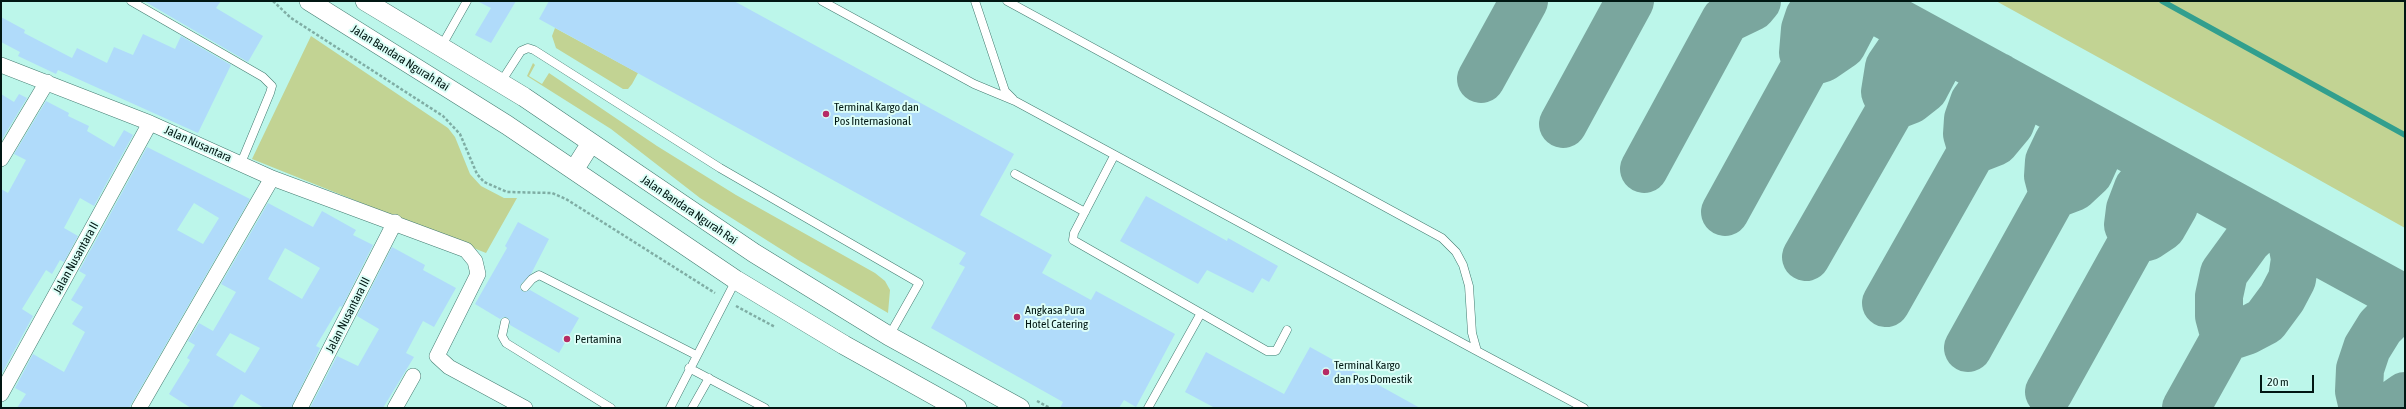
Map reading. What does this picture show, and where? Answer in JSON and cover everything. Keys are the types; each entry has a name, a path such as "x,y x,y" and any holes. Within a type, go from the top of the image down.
{"street":[{"name":"Jalan Bandara Ngurah Rai","path":"309,1 426,74 574,170 736,280 844,345 957,408"},
{"name":"Jalan Bandara Ngurah Rai","path":"365,1 501,82 754,253 889,336 1020,408"},
{"path":"426,74 441,47"},
{"name":"Jalan Nusantara","path":"1,65 150,123 272,178 395,222 466,250 471,255 478,268 477,278 437,356 449,367 525,408"},
{"path":"1,159 47,82"},
{"name":"Jalan Nusantara II","path":"1,394 150,123"},
{"path":"574,170 591,143"},
{"path":"139,408 272,178"},
{"name":"Jalan Nusantara III","path":"300,408 395,222"},
{"path":"395,408 413,376"}],"lane":[{"path":"131,1 263,77 272,86 241,163"},
{"path":"441,47 467,1"},
{"path":"822,1 974,84 1015,101 1477,352 1584,408"},
{"path":"976,1 1005,91 1015,101"},
{"path":"1007,1 1442,238 1456,252 1463,265 1469,286 1472,333 1477,352"},
{"path":"501,82 520,51 528,48 534,50 720,168 919,283 889,336"},
{"path":"1114,156 1072,236 1076,242 1272,353 1276,351 1287,330"},
{"path":"1015,174 1085,212"},
{"path":"525,287 532,278 539,275 696,355"},
{"path":"670,408 689,368 736,280"},
{"path":"1148,408 1201,313"},
{"path":"505,322 502,336 506,343 611,408"},
{"path":"689,368 765,408"},
{"path":"692,408 709,378"}],"path":[{"path":"273,1 291,18 447,120 460,134 477,174 484,182 507,192 552,193 566,199 726,300 780,330"}],"green space":[{"path":"1996,1 2405,1 2405,228 2214,121"},
{"path":"555,28 638,73 632,84 628,89 623,89 556,48 552,36"},
{"path":"311,36 448,128 455,137 470,174 481,186 504,198 517,198 486,253 252,159"},
{"path":"533,63 535,65 529,76 542,84 549,73 657,146 736,195 875,273 885,281 890,290 888,313 798,260 700,198 611,129 527,76"}],"building":[{"path":"144,1 221,1 216,8 263,36 248,62"},
{"path":"477,1 516,1 491,43 475,35 491,8"},
{"name":"Terminal Kargo dan Pos Internasional","path":"549,1 734,1 1014,154 980,215 1052,255 1042,273 1091,300 1096,291 1175,334 1136,407 1124,400 1119,408 1060,408 1063,402 931,328 965,267 959,264 966,253 539,19"},
{"path":"1,17 25,30 24,33 72,58 77,48 107,63 114,47 133,55 143,34 175,49 181,36 231,65 198,133 58,70 56,74 18,56 20,52 1,42"},
{"path":"1,94 14,102 19,94 27,98 1,141"},
{"path":"46,101 69,113 68,116 89,126 87,131 114,147 124,130 133,135 94,206 80,198 64,228 78,236 64,262 60,260 52,274 46,270 22,309 33,316 1,375 1,189 8,193 26,160 14,154"},
{"path":"147,147 250,199 129,408 17,408 26,394 15,388 33,354 64,372 85,332 72,324 83,307 71,300 86,275 79,271","holes":["194,203 219,218 203,244 177,230"]},
{"path":"1146,196 1227,241 1228,238 1278,266 1269,282 1262,278 1253,293 1207,270 1198,284 1120,241"},
{"path":"268,203 313,227 322,211 356,230 353,235 373,245 342,307 340,306 316,346 320,348 291,408 264,408 241,394 232,408 191,408 169,394 190,360 187,358 195,345 188,341 199,323 213,331 236,292 221,284","holes":["285,248 320,268 302,299 268,279","230,333 260,348 245,373 216,355"]},
{"path":"518,222 549,239 531,274 521,284 520,289 524,292 530,290 579,318 559,353 510,325 508,318 504,317 500,319 475,304 507,248 505,246"},
{"path":"392,247 425,265 423,270 456,288 434,327 423,321 406,353 414,357 383,408 310,408 337,356 358,366 379,329 357,316"},
{"name":"Terminal Kargo dan Pos Domestik","path":"1310,347 1420,408 1215,408 1185,392 1206,352 1284,394"}],"waterway":[{"path":"2162,1 2405,135"}],"taxiway":[{"path":"1481,79 1524,1"},
{"path":"1563,124 1630,1"},
{"path":"1644,169 1725,20 1752,7 1757,1"},
{"path":"1807,63 1803,53 1805,29 1809,17 1821,1"},
{"path":"1725,212 1807,63 1823,58 1842,45 1853,24 1854,8 1852,1"},
{"path":"1859,1 2405,299"},
{"path":"1892,107 1885,92 1889,67 1904,45 1917,33"},
{"path":"1806,257 1892,107 1910,100 1924,89 1934,70 1936,57 1934,43"},
{"path":"1972,151 1967,134 1968,119 1974,102 1985,87 1999,77"},
{"path":"1886,303 1972,151 1995,142 2010,124 2017,106 2018,88"},
{"path":"2053,195 2048,176 2049,161 2058,142 2079,121"},
{"path":"1968,348 2053,195 2074,187 2089,173 2099,151 2098,132"},
{"path":"2134,239 2128,225 2130,209 2138,188 2160,166"},
{"path":"2049,392 2134,239 2147,237 2162,227 2174,206 2178,188 2176,174"},
{"path":"2225,338 2219,316 2219,296 2224,273 2248,240 2266,223"},
{"path":"2186,408 2225,338 2246,331 2265,321 2282,298 2292,279 2295,259 2291,237"},
{"path":"2363,408 2359,391 2360,369 2367,348 2380,327 2405,302"},
{"path":"2388,408 2405,396"}],"place":[{"name":"Terminal Kargo dan Pos Internasional","path":"826,114"},
{"name":"Angkasa Pura Hotel Catering","path":"1017,317"},
{"name":"Pertamina","path":"567,339"},
{"name":"Terminal Kargo dan Pos Domestik","path":"1326,372"}]}
